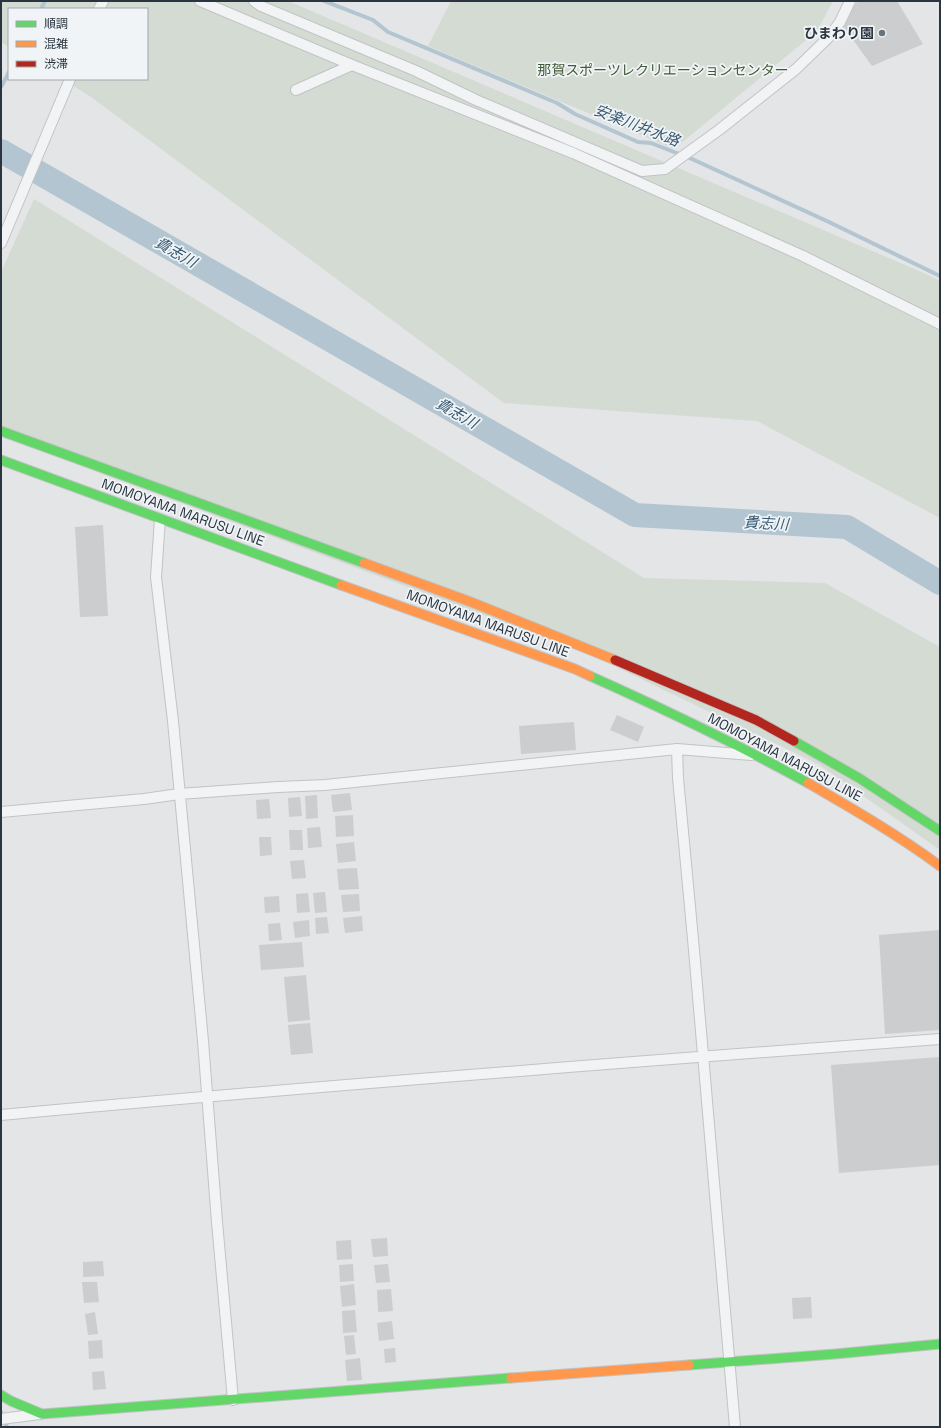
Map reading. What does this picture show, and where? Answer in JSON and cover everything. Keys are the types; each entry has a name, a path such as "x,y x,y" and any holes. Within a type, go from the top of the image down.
{"street":[{"path":"200,1 352,65 573,153 803,256 940,324"},
{"path":"254,1 262,6 416,71 476,100 642,171 665,169 719,130 796,69 828,38 840,22 850,1"},
{"path":"296,90 352,65"},
{"path":"1,243 70,80"},
{"path":"1,431 471,602 647,673 756,720 859,778 940,831"},
{"name":"MOMOYAMA MARUSU LINE","path":"1,460 575,669 677,715 759,756 853,809 912,845 940,866"},
{"path":"160,519 156,577 173,721 233,1400"},
{"path":"677,749 678,778 704,1056 735,1427"},
{"path":"1,812 144,799 179,794 324,784 677,749 759,756"},
{"path":"1,1115 207,1096 704,1056 940,1039"},
{"path":"1,1419 42,1414 730,1362 940,1344"},
{"path":"1,1395 11,1401 42,1414"}],"green space":[{"path":"1,1 288,1 940,281 940,518 757,421 504,403 91,97 64,80 148,80 148,8 8,8 8,46 1,42"},
{"name":"那賀スポーツレクリエーションセンター","path":"451,1 833,1 817,31 674,149 428,46"},
{"path":"34,199 644,578 825,583 940,647 940,850 818,764 591,655 1,436 1,272"}],"building":[{"name":"ひまわり園","path":"858,1 897,1 923,44 872,66 840,22"},
{"path":"103,525 108,616 80,617 75,527"},
{"path":"617,715 644,727 638,742 610,730"},
{"path":"574,722 576,750 521,754 519,726"},
{"path":"350,793 352,810 333,812 331,795"},
{"path":"317,795 318,818 306,819 305,796"},
{"path":"300,797 302,816 289,817 288,798"},
{"path":"269,799 271,818 257,819 256,800"},
{"path":"353,815 354,836 336,837 335,816"},
{"path":"320,827 322,847 308,848 307,828"},
{"path":"289,830 302,830 303,850 290,850"},
{"path":"259,837 271,837 272,855 260,856"},
{"path":"354,842 356,861 338,863 336,844"},
{"path":"304,860 306,878 292,879 290,861"},
{"path":"357,868 359,889 339,890 337,869"},
{"path":"325,892 327,912 315,913 313,893"},
{"path":"308,893 310,912 297,913 296,894"},
{"path":"359,894 360,911 343,912 341,895"},
{"path":"279,896 280,912 265,913 264,897"},
{"path":"362,916 363,931 345,933 343,918"},
{"path":"327,917 329,933 316,934 315,918"},
{"path":"309,920 310,936 295,938 293,922"},
{"path":"280,923 282,940 269,941 268,924"},
{"path":"940,930 940,1030 885,1034 879,935"},
{"path":"302,942 304,967 261,970 259,945"},
{"path":"306,975 310,1020 288,1022 284,977"},
{"path":"310,1023 313,1053 291,1055 288,1025"},
{"path":"940,1057 940,1165 839,1173 831,1065"},
{"path":"387,1238 388,1256 373,1257 371,1239"},
{"path":"351,1240 352,1259 337,1260 336,1241"},
{"path":"103,1261 104,1276 83,1277 83,1262"},
{"path":"353,1264 354,1281 340,1282 339,1265"},
{"path":"388,1264 390,1282 376,1283 374,1265"},
{"path":"82,1282 97,1282 99,1302 84,1303"},
{"path":"354,1284 356,1305 342,1307 340,1286"},
{"path":"391,1289 393,1311 378,1312 377,1290"},
{"path":"811,1297 812,1318 793,1319 792,1298"},
{"path":"355,1310 357,1332 343,1333 342,1311"},
{"path":"95,1312 98,1334 88,1335 85,1314"},
{"path":"392,1321 394,1339 379,1341 377,1323"},
{"path":"354,1335 356,1354 346,1355 344,1336"},
{"path":"102,1340 103,1358 89,1359 88,1341"},
{"path":"395,1348 396,1362 385,1363 384,1349"},
{"path":"360,1358 362,1380 347,1381 345,1360"},
{"path":"104,1371 106,1389 93,1390 92,1372"}],"waterway":[{"name":"安楽川井水路","path":"42,8 45,1"},
{"name":"安楽川井水路","path":"324,1 373,20 388,32 557,103 575,114 638,142 651,143 692,159 829,222 940,276"},
{"name":"安楽川井水路","path":"1,87 8,74"},
{"name":"貴志川","path":"1,151 635,515 847,527 940,583"},
{"path":"1,1412 7,1427"}],"traffic: fast":[{"path":"1,431 364,563"},
{"path":"1,460 341,585"},
{"path":"590,676 700,727 808,783"},
{"path":"794,741 859,778 940,831"},
{"path":"689,1365 835,1354 940,1344"},
{"path":"1,1395 11,1401 42,1414 511,1378"}],"traffic: slow":[{"path":"364,563 471,602 615,660"},
{"path":"341,585 575,669 590,676"},
{"path":"808,783 892,833 940,866"},
{"path":"511,1378 689,1365"}],"traffic: jam":[{"path":"615,660 756,720 794,741"}],"place":[{"name":"ひまわり園","path":"882,33"}]}
